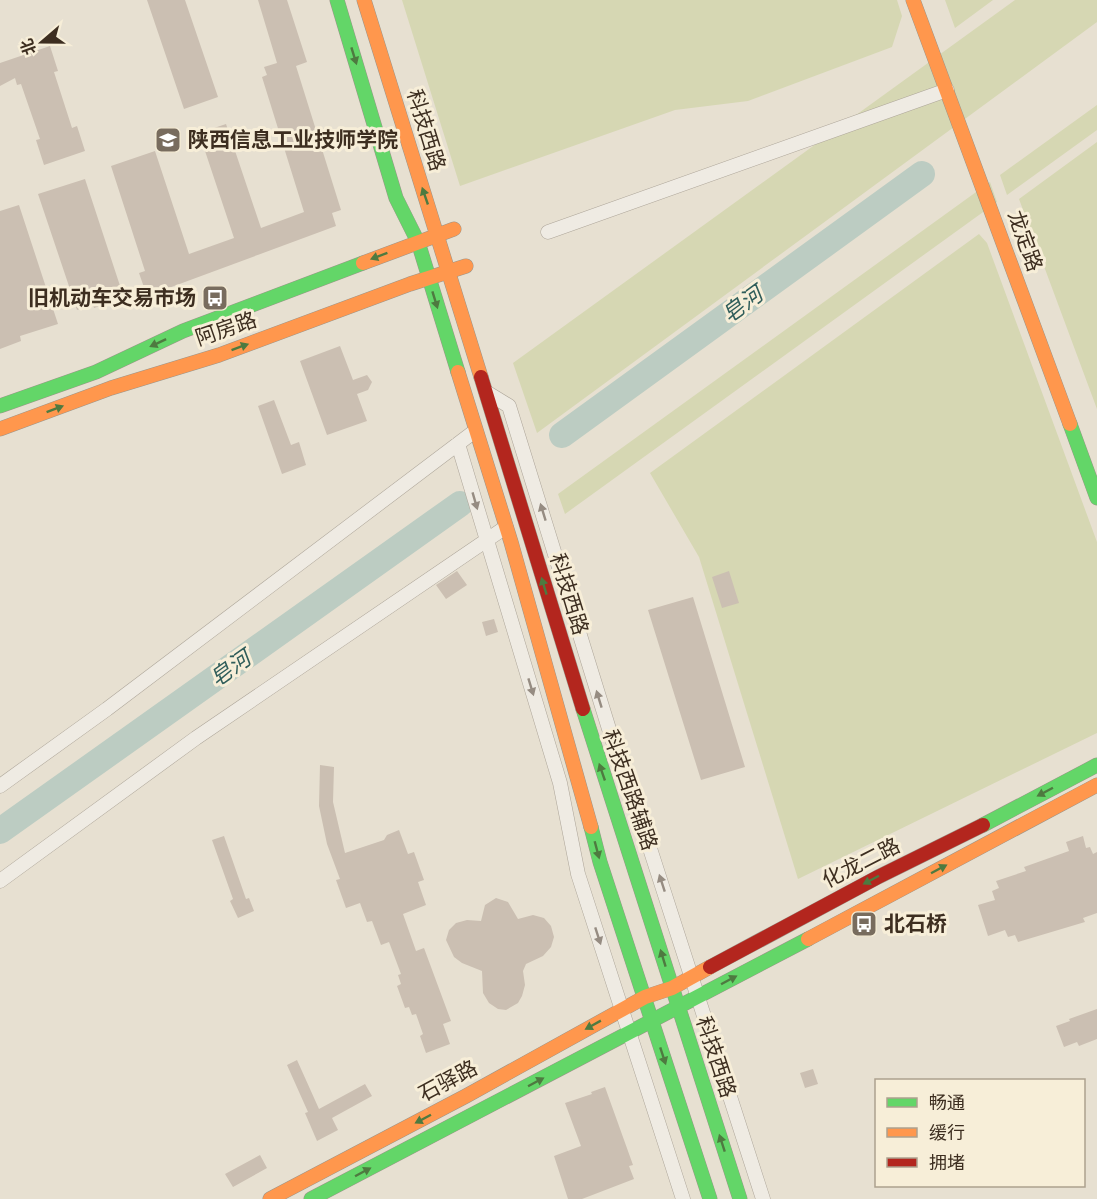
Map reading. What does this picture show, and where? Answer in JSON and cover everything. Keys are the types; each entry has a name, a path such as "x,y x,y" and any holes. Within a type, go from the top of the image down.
{"main road":[{"name":"科技西路","path":"337,0 396,198 418,242 506,527 563,723 600,862 710,1199"},
{"name":"科技西路","path":"364,0 450,271 596,753 740,1199"},
{"name":"龙定路","path":"913,0 1097,498"},
{"name":"阿房路","path":"0,406 96,372 183,331 454,229"},
{"name":"阿房路","path":"0,429 111,388 219,355 466,266"},
{"name":"化龙二路","path":"645,997 672,988 878,877 937,849 1097,765"},
{"name":"化龙二路","path":"678,1008 1097,785"},
{"name":"石驿路","path":"270,1199 466,1096 645,997"},
{"name":"石驿路","path":"311,1199 678,1008"}],"street":[{"path":"548,232 947,90"},
{"name":"科技西路辅路","path":"486,392 509,406 618,758 635,802 763,1199"},
{"path":"0,786 107,709 475,431"},
{"path":"458,444 560,783 578,874 682,1199"},
{"path":"0,882 196,738 506,527"}],"green space":[{"path":"402,0 897,0 902,16 892,47 748,101 675,110 460,186"},
{"path":"945,0 993,0 955,28"},
{"path":"1015,0 1097,0 1097,22 537,433 513,363"},
{"path":"1097,105 1097,130 1007,195 1000,175"},
{"path":"1097,142 1097,409 1019,199"},
{"path":"990,182 997,202 565,514 558,494"},
{"path":"979,234 987,243 1097,542 1097,733 798,879 699,557 650,473"}],"building":[{"path":"147,0 185,0 218,97 184,109"},
{"path":"258,0 287,0 307,62 296,66 341,210 332,213 336,226 147,296 139,273 145,271 111,166 155,151 189,254 234,238 199,133 226,124 261,228 304,212 262,77 267,75 264,67 277,63"},
{"path":"50,46 58,71 54,72 72,128 77,126 85,151 44,165 36,140 40,139 21,84 17,85 15,78 0,86 0,63"},
{"path":"85,179 124,298 94,308 93,305 77,310 38,194"},
{"path":"19,205 58,324 20,336 21,341 0,349 0,211"},
{"path":"340,346 353,380 367,375 372,382 368,390 357,394 367,421 327,435 300,361"},
{"path":"274,400 291,445 299,442 306,465 282,474 258,406"},
{"path":"457,571 467,585 446,599 436,585"},
{"path":"729,571 739,603 722,608 712,577"},
{"path":"693,597 745,767 701,780 648,610"},
{"path":"494,619 498,632 486,636 482,622"},
{"path":"320,765 334,767 333,802 345,853 384,840 387,835 399,830 408,854 414,852 424,880 418,882 426,905 403,914 416,951 424,948 451,1021 443,1024 450,1044 426,1053 420,1036 423,1034 416,1014 412,1015 409,1007 405,1008 397,986 401,984 398,975 401,974 389,942 381,945 372,921 367,922 360,903 346,908 336,880 340,879 327,844 319,806"},
{"path":"224,836 246,899 249,898 254,911 238,918 230,901 233,899 212,840"},
{"path":"1083,836 1086,848 1090,847 1093,854 1097,852 1097,913 1083,918 1085,922 1018,942 1015,935 1008,937 1005,930 988,936 978,905 995,900 992,891 999,888 996,881 1026,871 1024,867 1069,851 1066,842"},
{"path":"496,898 508,902 518,919 533,915 544,918 551,926 554,937 551,947 543,956 526,964 523,971 525,985 522,996 518,1003 506,1010 498,1009 489,1003 483,993 482,971 454,957 446,940 449,930 456,923 467,920 481,921 485,905"},
{"path":"1097,1009 1097,1039 1079,1046 1077,1042 1064,1047 1056,1026"},
{"path":"297,1060 319,1109 365,1084 372,1096 332,1118 338,1130 317,1141 305,1113 308,1112 287,1065"},
{"path":"813,1069 818,1084 805,1088 800,1073"},
{"path":"605,1087 633,1165 629,1166 634,1179 582,1199 568,1199 554,1156 581,1146 565,1103"},
{"path":"260,1155 267,1168 233,1187 225,1174"}],"waterway":[{"name":"皂河","path":"562,435 922,174"},
{"name":"皂河","path":"0,831 460,504"}],"traffic: fast":[{"path":"337,0 396,198 418,242 458,372"},
{"path":"0,406 96,372 183,331 363,263"},
{"path":"1070,424 1097,498"},
{"path":"583,709 740,1199"},
{"path":"983,825 1097,765"},
{"path":"591,827 600,862 710,1199"},
{"path":"311,1199 808,939"}],"traffic: slow":[{"path":"364,0 481,377"},
{"path":"913,0 1070,424"},
{"path":"363,263 454,229"},
{"path":"0,429 111,388 219,355 410,284 466,266"},
{"path":"458,372 511,542 591,827"},
{"path":"808,939 1097,785"},
{"path":"270,1199 466,1096 645,997 672,988 710,967"}],"traffic: jam":[{"path":"481,377 583,709"},
{"path":"710,967 878,877 983,825"}],"place":[{"name":"陕西信息工业技师学院","path":"168,140"},
{"name":"旧机动车交易市场","path":"215,298"},
{"name":"北石桥","path":"864,924"}]}
